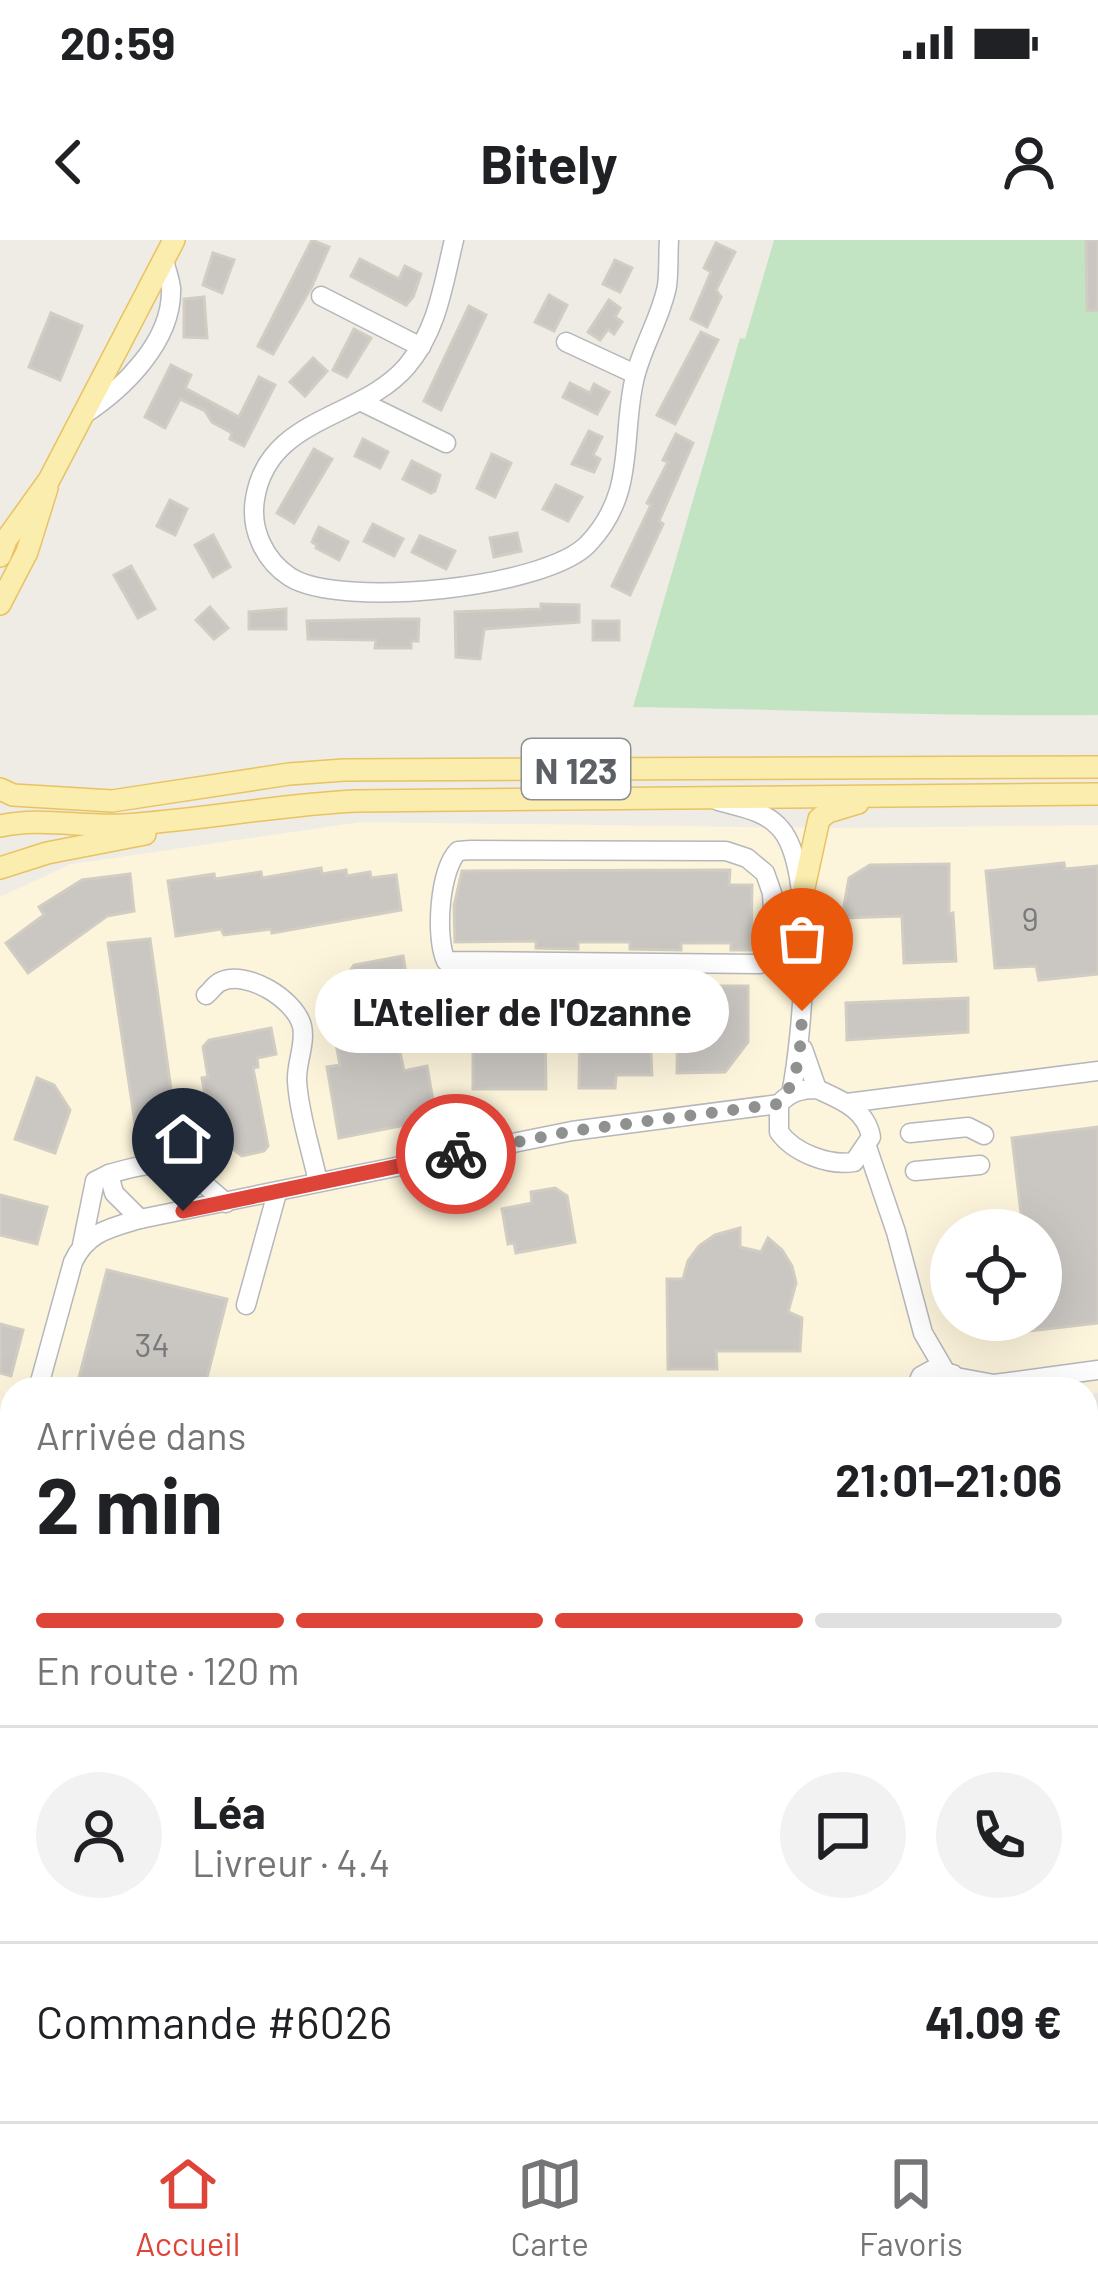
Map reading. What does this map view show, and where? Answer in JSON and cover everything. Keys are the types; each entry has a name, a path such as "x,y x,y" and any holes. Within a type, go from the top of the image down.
{"main road":[{"path":"0,556 6,540 49,480 169,250"},
{"path":"0,604 27,551 49,480"},
{"name":"N 123","path":"0,789 13,795 99,801 344,770 1098,766"},
{"name":"N 123","path":"0,826 32,822 118,825 289,804 355,801 1098,794"},
{"path":"800,906 819,819 883,796"},
{"path":"0,868 218,815"}],"street":[{"path":"454,240 438,312 422,347 403,371 360,400 306,425 277,451 259,477 255,528 269,560 292,578 321,589 440,589 508,580 561,563 586,546 622,487 635,374 667,286 669,240"},
{"path":"321,296 422,347"},
{"path":"566,342 635,374"},
{"path":"360,400 446,443"},
{"path":"701,797 759,813 780,827 795,855 806,944 801,1045 779,1132"},
{"path":"458,851 726,851 748,858 765,873 772,893 775,944 760,964 446,961 440,948 442,888 449,861 458,851"},
{"path":"775,944 806,944"},
{"path":"206,995 221,981 237,980 273,991 297,1014 303,1029 297,1085 318,1182"},
{"path":"801,1045 817,1090"},
{"path":"847,1103 1098,1072"},
{"path":"82,1246 100,1231 140,1219 572,1131 723,1114 817,1090 847,1103 868,1123 867,1147 846,1164"},
{"path":"868,1123 899,1096"},
{"path":"723,1114 779,1132 797,1148 846,1164 884,1200"},
{"path":"910,1133 968,1127 984,1135"},
{"path":"867,1147 923,1333 952,1377"},
{"path":"41,1377 73,1262 82,1246 95,1181 140,1165 174,1165 190,1171 226,1203"},
{"path":"915,1171 980,1165"},
{"path":"109,1174 114,1192 140,1219"},
{"path":"245,1305 277,1193"},
{"path":"919,1377 923,1333"},
{"path":"1050,1377 1098,1370"}],"shaded area":[{"path":"361,822 832,828 1098,825 1098,1377 0,1377 0,897 71,864"}],"green space":[{"path":"774,240 1098,240 1098,715 633,707 740,338 745,339"}],"building":[{"path":"312,240 329,247 273,354 258,346"},
{"path":"1086,240 1098,240 1098,310 1087,311"},
{"path":"716,243 735,252 716,290 721,297 707,327 691,319 711,272 704,268"},
{"path":"213,253 234,260 222,293 203,285"},
{"path":"360,259 399,279 405,266 421,274 413,297 406,305 351,276"},
{"path":"615,260 632,268 620,292 603,284"},
{"path":"549,295 567,305 554,331 535,322"},
{"path":"204,297 207,338 184,337 184,299"},
{"path":"609,300 620,308 615,317 622,322 614,334 608,329 600,340 588,332"},
{"path":"469,306 486,315 441,410 424,401"},
{"path":"51,313 82,326 60,380 29,367"},
{"path":"354,329 371,338 347,377 333,370"},
{"path":"701,332 718,340 675,424 657,415"},
{"path":"313,358 327,371 305,396 290,382"},
{"path":"171,365 191,375 185,388 239,417 259,377 275,385 244,446 230,439 232,433 212,422 205,411 180,399 165,428 145,417"},
{"path":"570,383 590,393 594,384 609,392 597,414 563,397"},
{"path":"589,431 602,437 593,455 600,459 594,472 572,464"},
{"path":"676,434 693,443 630,595 612,586 651,505 647,503"},
{"path":"363,439 388,452 380,468 355,456"},
{"path":"314,449 332,459 294,523 277,513"},
{"path":"492,454 511,463 495,497 477,488"},
{"path":"412,461 440,475 435,491 403,479"},
{"path":"556,485 582,497 568,521 543,509"},
{"path":"170,500 187,509 175,535 157,526"},
{"path":"373,524 403,539 394,556 364,541"},
{"path":"319,527 348,542 339,560 312,542"},
{"path":"517,533 521,551 494,557 490,538"},
{"path":"213,535 230,567 213,577 195,545"},
{"path":"420,536 455,551 446,569 412,552"},
{"path":"131,566 155,609 138,618 114,575"},
{"path":"541,604 579,605 579,622 484,629 480,659 456,657 455,612 541,609"},
{"path":"210,607 228,628 214,639 196,620"},
{"path":"286,609 286,629 249,629 249,612"},
{"path":"419,619 418,641 411,641 411,648 375,648 376,640 308,639 307,621"},
{"path":"593,621 619,621 619,640 593,640"},
{"path":"1064,863 1065,869 1098,866 1098,974 1039,980 1036,966 995,968 986,871"},
{"path":"949,864 956,961 904,963 902,916 842,918 849,878 870,865"},
{"path":"321,868 322,874 346,870 347,876 396,875 401,910 272,933 271,929 224,935 221,929 176,936 168,881 261,872 262,878"},
{"path":"730,870 729,885 752,885 751,950 731,950 731,943 681,943 681,950 630,949 630,942 578,942 578,949 536,948 536,941 455,942 454,906 462,871"},
{"path":"130,874 134,911 107,916 28,973 6,943 44,915 39,907 82,880"},
{"path":"150,939 175,1118 135,1123 108,943"},
{"path":"403,956 411,1001 390,1005 404,1071 427,1066 435,1112 431,1120 339,1138 327,1067 340,1065 331,1017 351,1013 344,979 354,965"},
{"path":"678,986 748,986 748,1042 725,1072 677,1073"},
{"path":"968,998 968,1032 847,1040 846,1003"},
{"path":"580,1017 649,1017 652,1075 616,1075 615,1088 579,1088"},
{"path":"271,1028 276,1054 257,1058 258,1067 253,1068 268,1146 242,1156 225,1148 223,1137 217,1138 215,1126 211,1127 202,1078 208,1077 203,1047 209,1040"},
{"path":"473,1029 545,1030 546,1089 473,1089"},
{"path":"37,1078 54,1085 70,1110 55,1153 15,1139"},
{"path":"1098,1127 1098,1323 1062,1327 1062,1209 1020,1209 1012,1138"},
{"path":"555,1188 567,1196 575,1242 516,1253 514,1243 508,1244 502,1209 532,1203 531,1192"},
{"path":"0,1195 47,1207 37,1244 0,1235"},
{"path":"740,1228 740,1247 761,1252 768,1238 792,1266 796,1283 788,1312 802,1318 800,1351 716,1351 717,1369 668,1369 667,1279 683,1279 699,1246 715,1235"},
{"path":"107,1270 227,1299 207,1377 79,1377"},
{"path":"0,1324 23,1330 11,1376 0,1373"}],"way so far":[{"path":"456,1154 572,1131 778,1104 790,1094 801,1045 802,1011"}],"place":[{"name":"L'Atelier de l'Ozanne","path":"802,1011"}],"route":[{"path":"183,1211 456,1154"}]}
